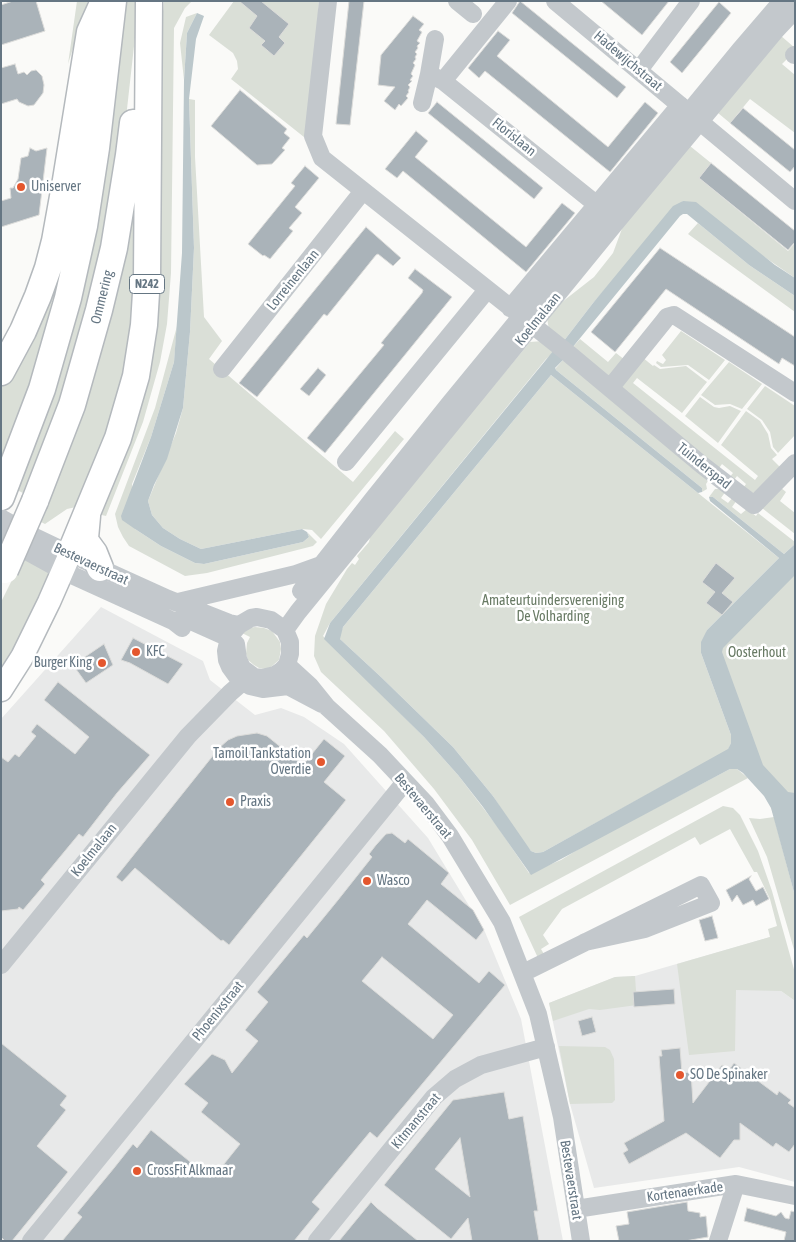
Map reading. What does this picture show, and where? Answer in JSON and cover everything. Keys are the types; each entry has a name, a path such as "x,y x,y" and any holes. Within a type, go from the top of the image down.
{"highway":[{"path":"1,372 23,330 48,268 63,199 90,32 104,1"},
{"path":"4,491 39,398 68,298 84,226 96,148 113,1"},
{"name":"Ommering","path":"3,574 36,501 72,405 106,282 129,155 148,1"},
{"name":"N242","path":"67,563 118,438 136,376 144,325 146,286 148,1"},
{"name":"N242","path":"87,516 85,538 100,568"}],"main road":[{"name":"N242","path":"1,690 22,657 67,563"}],"street":[{"path":"328,1 313,136 322,158 521,317"},
{"path":"457,1 472,14"},
{"path":"422,103 436,78 508,1"},
{"name":"Hadewijchstraat","path":"555,1 795,201"},
{"path":"639,70 691,1"},
{"name":"Koelmalaan","path":"281,627 321,565 521,317 617,221 690,114 740,50 782,1"},
{"name":"Koelmalaan","path":"281,627 304,605 521,317 596,204 795,10"},
{"path":"435,39 436,78"},
{"name":"Florislaan","path":"436,78 596,204"},
{"name":"Lorreinenlaan","path":"222,369 364,191"},
{"path":"346,462 487,290"},
{"path":"610,388 664,321 671,315 674,315 795,393"},
{"name":"Tuinderspad","path":"521,317 563,349 702,465 754,505 795,463"},
{"name":"Bestevaerstraat","path":"1,518 35,537 67,563 100,568 168,599 229,623 231,638"},
{"name":"Bestevaerstraat","path":"1,537 67,563 173,621 191,621 231,638"},
{"path":"178,602 289,576 321,565"},
{"path":"243,677 269,677 275,675 286,666 290,648 281,627 264,618 251,618 231,638 236,644 243,677 250,686 263,688 288,686 326,707"},
{"name":"Bestevaerstraat","path":"286,666 310,686 326,707 380,755 426,804 450,836 496,910 538,1014 562,1117 581,1241"},
{"name":"Koelmalaan","path":"1,965 188,736 243,677"},
{"name":"Phoenixstraat","path":"31,1241 405,782"},
{"path":"523,974 585,942 701,885 711,903 645,929 585,942"},
{"name":"Kitmanstraat","path":"317,1241 434,1097 456,1078 481,1065 546,1047"},
{"path":"718,1241 736,1184"},
{"name":"Kortenaerkade","path":"576,1209 736,1184 795,1196"}],"shaded area":[{"path":"197,13 204,16 196,39 189,99 194,248 190,332 183,408 167,459 148,501 152,515 163,528 201,549 302,529 307,532 309,537 303,542 204,564 195,563 161,546 122,520 121,516 151,437 174,362 182,253 184,80 187,33"},
{"path":"683,201 696,202 775,265 795,278 795,296 749,265 687,214 683,214 572,348 563,342 673,206"},
{"path":"554,350 563,360 555,368 556,370 702,488 702,492 698,493 551,375 343,627 340,639 453,747 493,796 531,851 536,853 543,852 728,749 731,743 731,735 701,653 701,642 707,630 779,558 710,501 709,497 713,497 784,554 795,544 795,575 723,648 722,652 763,765 788,792 795,793 795,896 771,808 764,796 737,769 730,769 531,875 458,775 424,737 324,639 330,623"},
{"path":"101,607 203,661 210,680 255,715 281,708 304,717 344,744 428,838 485,932 521,1019 563,1241 1,1241 1,719"},
{"name":"SO De Spinaker","path":"770,937 781,991 795,1001 795,1182 739,1167 594,1188 570,1104 549,1003 615,977 635,976"}],"green space":[{"path":"77,1 88,1 68,64"},
{"path":"122,1 139,1 120,172 68,390 23,493 15,489"},
{"path":"164,1 192,1 185,8 174,28 171,273 167,324 160,362 143,422 106,516 93,513 123,439"},
{"path":"234,1 319,1 309,141 231,79 238,69 233,53 209,35"},
{"path":"197,13 187,33 184,80 180,43 186,17"},
{"path":"780,35 795,48 795,51 782,64 795,75 795,133 750,99 730,123 718,113"},
{"path":"189,99 195,100 195,157 204,317 222,341 209,359 353,482 395,431 404,439 321,539 312,530 302,529 201,549 163,528 152,515 148,501 176,433 183,408 190,332 194,248"},
{"path":"139,134 133,370 76,507 67,509 45,524 39,521"},
{"path":"690,146 711,163 699,178 788,251 795,243 795,278 683,201 593,303 563,342 549,330 547,318 557,306 594,277 613,253 623,226"},
{"path":"698,223 749,265 795,296 795,312 688,234"},
{"path":"65,252 38,355 22,406 1,459 1,385"},
{"path":"177,326 174,362 151,437 132,484 135,529 161,546 195,563 204,564 303,542 309,537 307,532 317,542 313,546 207,573 185,576 129,546 123,537 115,514 155,408"},
{"path":"681,331 725,360 709,380 688,365 661,367 656,363 657,361 663,364 666,360 662,355"},
{"path":"580,339 608,362 616,353 625,360 610,378 572,348"},
{"path":"543,341 556,351 546,359 330,623 323,636 424,737 458,775 497,826 529,873 561,860 587,844 730,769 737,769 748,778 510,905 472,840 434,789 384,731 321,672 314,656 315,636 326,604 347,569 352,563 355,565 359,559 357,556 369,542 371,533 530,342"},
{"path":"642,357 660,369 686,366 707,382 682,413 637,378 633,383 755,480 758,476 721,445 746,411 760,421 768,434 771,448 777,455 772,459 781,468 754,496 741,491 746,484 737,476 732,483 728,479 733,473 722,464 717,471 617,389"},
{"path":"563,360 710,478 706,484 707,489 702,492 702,488 556,370"},
{"path":"729,362 762,384 742,409 730,404 715,405 701,395"},
{"name":"Amateurtuindersvereniging De Volharding","path":"551,375 779,558 707,630 701,653 731,735 731,743 728,750 543,852 536,853 531,851 522,841 493,796 453,747 340,639 340,634 343,627"},
{"path":"765,386 795,406 795,435 778,453 773,447 770,432 762,420 747,409"},
{"path":"700,397 714,407 730,406 741,411 718,443 685,416"},
{"path":"780,487 786,492 780,501 795,513 795,534 762,508"},
{"path":"715,489 726,491 721,498 728,503 733,497 737,500 732,507 741,514 747,509 756,516 758,513 795,542 795,544 784,554 713,497 709,497"},
{"name":"Oosterhout","path":"795,558 795,875 713,644"},
{"path":"24,559 54,574 1,678 1,602"},
{"path":"255,627 272,631 280,642 279,660 271,667 265,669 254,665 248,660 246,654 247,643 250,637 242,633 249,628"},
{"path":"723,806 733,808 740,815 758,851 772,891 795,973 795,1001 781,991 736,990 735,1051 689,1055 677,964 770,937 768,929 777,926 770,899 757,872 754,872 730,829 700,845 695,837 562,909 543,935 549,944 541,949 545,956 538,958 519,917"},
{"path":"774,817 795,896 795,953 767,857 749,818"},
{"path":"635,976 637,1005 600,1010 589,1009 553,1021 549,1003 615,977"},
{"path":"559,1046 605,1047 610,1050 614,1059 615,1100 612,1103 570,1104"}],"building":[{"path":"13,1 36,1 45,31 1,45 1,5"},
{"path":"239,1 261,1 289,24 279,37 285,43 274,56 261,45 265,41 249,28 257,16"},
{"path":"349,1 364,1 350,125 336,124"},
{"path":"520,1 626,87 617,98 512,13"},
{"path":"601,1 669,1 642,35"},
{"path":"719,2 731,13 682,73 670,62"},
{"path":"413,16 424,24 419,30 422,32 417,41 420,43 415,52 417,54 413,63 415,65 411,74 413,76 410,80 412,81 408,85 410,87 406,96 408,98 401,106 399,104 395,110 384,101 395,87 378,85 381,55"},
{"path":"498,31 510,40 497,56 608,147 645,102 658,113 610,172 485,71 479,78 468,68"},
{"path":"15,64 18,74 24,72 27,75 31,71 36,70 42,76 43,93 34,105 28,106 17,99 1,104 1,68"},
{"path":"240,90 287,129 284,133 290,138 282,148 285,150 272,164 257,165 211,126"},
{"path":"437,102 543,188 534,199 428,113"},
{"path":"743,108 795,150 795,166 790,172 730,123"},
{"path":"416,131 428,141 415,157 526,247 562,203 575,213 526,272 403,171 397,178 385,169"},
{"path":"30,148 36,151 47,148 39,215 1,227 1,201 11,198 10,188 13,188 18,179 21,158 28,156"},
{"path":"711,163 795,231 795,242 788,250 699,178"},
{"path":"305,166 319,178 295,207 302,213 289,228 293,231 270,259 248,244 295,186 291,183"},
{"path":"366,227 401,258 393,266 378,254 376,255 327,316 324,314 257,397 239,383"},
{"path":"660,248 795,337 795,366 782,358 779,364 666,289 615,352 591,332"},
{"path":"415,269 452,297 325,453 307,438 384,345 381,343 422,293 423,290 408,278"},
{"path":"318,368 326,375 309,396 300,389"},
{"path":"716,563 735,578 722,593 733,602 722,615 706,603 715,592 702,582"},
{"path":"133,638 183,664 168,684 121,660"},
{"path":"104,644 113,665 86,683 73,665"},
{"path":"58,682 150,755 117,793 83,837 79,834 41,880 45,884 23,910 19,907 18,909 1,911 1,757 8,762 15,754 19,757 36,736 31,732 37,724 75,754 89,737 44,700"},
{"path":"257,733 267,736 303,765 324,739 345,756 324,782 346,800 229,945 223,940 221,941 135,868 122,882 116,877 219,748 228,740 237,736"},
{"path":"392,833 405,843 408,839 449,873 441,884 473,910 484,930 476,940 427,900 408,924 479,983 489,971 505,985 377,1138 370,1132 312,1202 320,1209 294,1241 62,1241 82,1217 77,1213 133,1144 137,1148 151,1130 210,1178 214,1172 216,1174 240,1144 201,1112 208,1103 184,1084 212,1054 225,1060 232,1073 258,1041 245,1030 268,1002 257,992 304,935 307,938 372,857 369,854 386,834","holes":["382,957 453,1015 433,1039 362,981"]},
{"path":"751,876 749,879 756,891 763,887 769,899 756,906 753,900 743,905 737,895 732,902 726,890"},
{"path":"712,916 718,938 705,941 699,920"},
{"path":"674,989 675,1004 634,1007 633,992"},
{"path":"592,1017 596,1032 582,1036 578,1021"},
{"path":"1,1043 67,1096 60,1105 66,1110 37,1146 68,1172 12,1241 5,1241 1,1237"},
{"path":"680,1048 682,1073 691,1072 693,1103 722,1065 729,1070 734,1063 777,1095 779,1091 791,1100 788,1103 795,1108 795,1144 789,1152 776,1143 773,1147 740,1123 740,1140 734,1140 720,1158 686,1133 629,1164 623,1153 628,1150 624,1143 664,1121 659,1056 662,1056 661,1050"},
{"path":"504,1092 509,1119 523,1116 538,1211 534,1211 539,1241 472,1241 468,1218 451,1239 384,1185 453,1100","holes":["460,1138 470,1197 435,1169"]},
{"path":"371,1202 377,1208 418,1241 339,1241"},
{"path":"687,1202 688,1211 700,1213 700,1217 706,1216 708,1237 685,1241 619,1241 616,1226 629,1224 627,1212"},
{"path":"747,1208 776,1216 781,1212 785,1218 789,1219 791,1211 795,1212 795,1241 784,1241 786,1232 744,1221"}],"place":[{"name":"Uniserver","path":"21,187"},
{"name":"KFC","path":"136,652"},
{"name":"Burger King","path":"102,663"},
{"name":"Tamoil Tankstation Overdie","path":"321,762"},
{"name":"Praxis","path":"230,802"},
{"name":"Wasco","path":"367,881"},
{"name":"SO De Spinaker","path":"680,1075"},
{"name":"CrossFit Alkmaar","path":"137,1171"}]}
